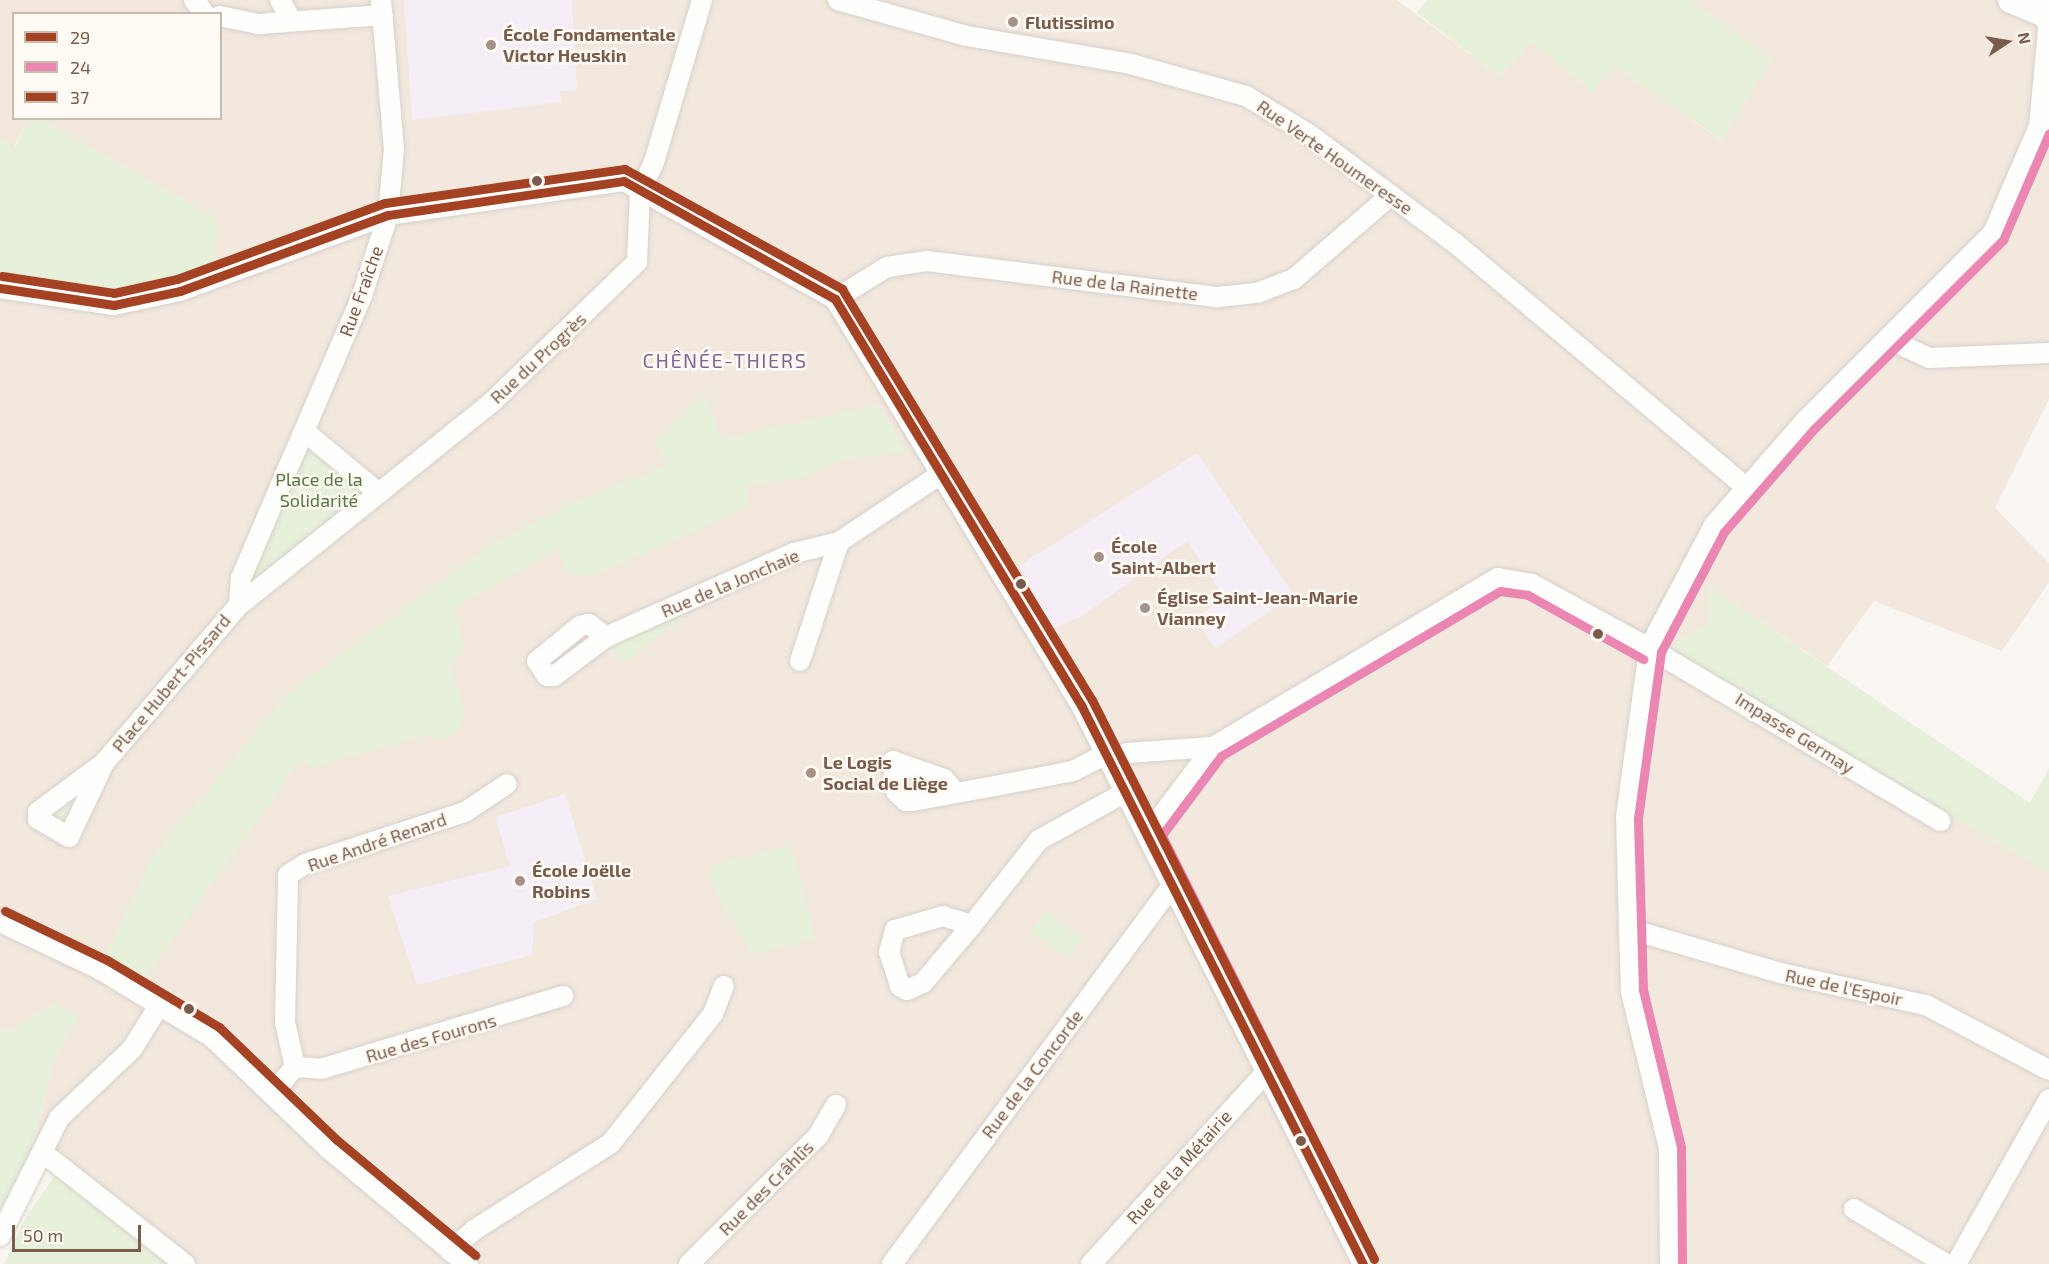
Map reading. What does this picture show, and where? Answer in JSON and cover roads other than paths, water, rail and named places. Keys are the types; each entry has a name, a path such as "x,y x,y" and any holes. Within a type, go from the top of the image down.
{"street":[{"path":"194,0 204,12"},
{"path":"280,0 290,18"},
{"path":"640,191 654,162 702,0"},
{"name":"Rue Verte Houmeresse","path":"838,0 967,36 1127,63 1246,96 1391,195 1746,487"},
{"path":"1670,1264 1669,1148 1631,992 1626,817 1649,648 1714,525 1746,487 1993,233 2039,126 2047,10 2011,0"},
{"path":"222,16 259,24 290,18 382,8"},
{"name":"Rue Fraîche","path":"304,431 362,296 388,215 394,149 382,8"},
{"path":"0,288 114,305 180,291 388,215 624,181 835,299 944,472 1109,757 1364,1264"},
{"name":"Rue du Progrès","path":"379,493 491,403 638,261 640,191"},
{"name":"Rue de la Rainette","path":"835,299 887,267 927,261 1218,297 1257,293 1294,279 1391,195"},
{"path":"1891,340 1929,358 2049,353"},
{"path":"304,431 379,493 239,605 241,578 304,431"},
{"name":"Rue de la Jonchaie","path":"606,637 794,553 838,542 944,472"},
{"path":"800,661 838,542"},
{"name":"Impasse Germay","path":"1213,747 1498,578 1532,584 1649,648 1940,821"},
{"name":"Place Hubert-Pissard","path":"104,763 239,605"},
{"path":"956,793 1073,771 1126,753 1213,747"},
{"path":"1148,834 1213,747"},
{"name":"Rue André Renard","path":"295,1067 285,1022 288,875 305,864 465,812 507,784"},
{"path":"972,925 1038,840 1126,792"},
{"name":"Rue de la Concorde","path":"892,1264 1172,885"},
{"path":"0,922 160,1004 212,1037 272,1094 467,1264"},
{"name":"Rue de l'Espoir","path":"1629,929 1780,973 1926,1005 2049,1070"},
{"path":"450,1251 474,1230 612,1143 713,1014 724,986"},
{"name":"Rue des Fourons","path":"295,1067 321,1069 563,996"},
{"path":"0,1236 59,1118 132,1049 160,1004"},
{"path":"272,1094 295,1067"},
{"name":"Rue de la Métairie","path":"1091,1264 1267,1071"},
{"path":"1956,1264 2049,1099"},
{"name":"Rue des Crâhlîs","path":"689,1264 818,1136 836,1105"},
{"path":"42,1152 185,1264"},
{"path":"1854,1209 1946,1264"}],"place":[{"name":"Flutissimo","path":"1013,22"},
{"name":"École Fondamentale Victor Heuskin","path":"491,45"},
{"name":"École Saint-Albert","path":"1099,557"},
{"name":"Église Saint-Jean-Marie Vianney","path":"1145,608"},
{"name":"Le Logis Social de Liège","path":"811,773"},
{"name":"École Joëlle Robins","path":"520,881"}],"district":[{"name":"CHÊNÉE-THIERS","path":"725,360"}],"park label":[{"name":"Place de la Solidarité","path":"319,490"}]}
